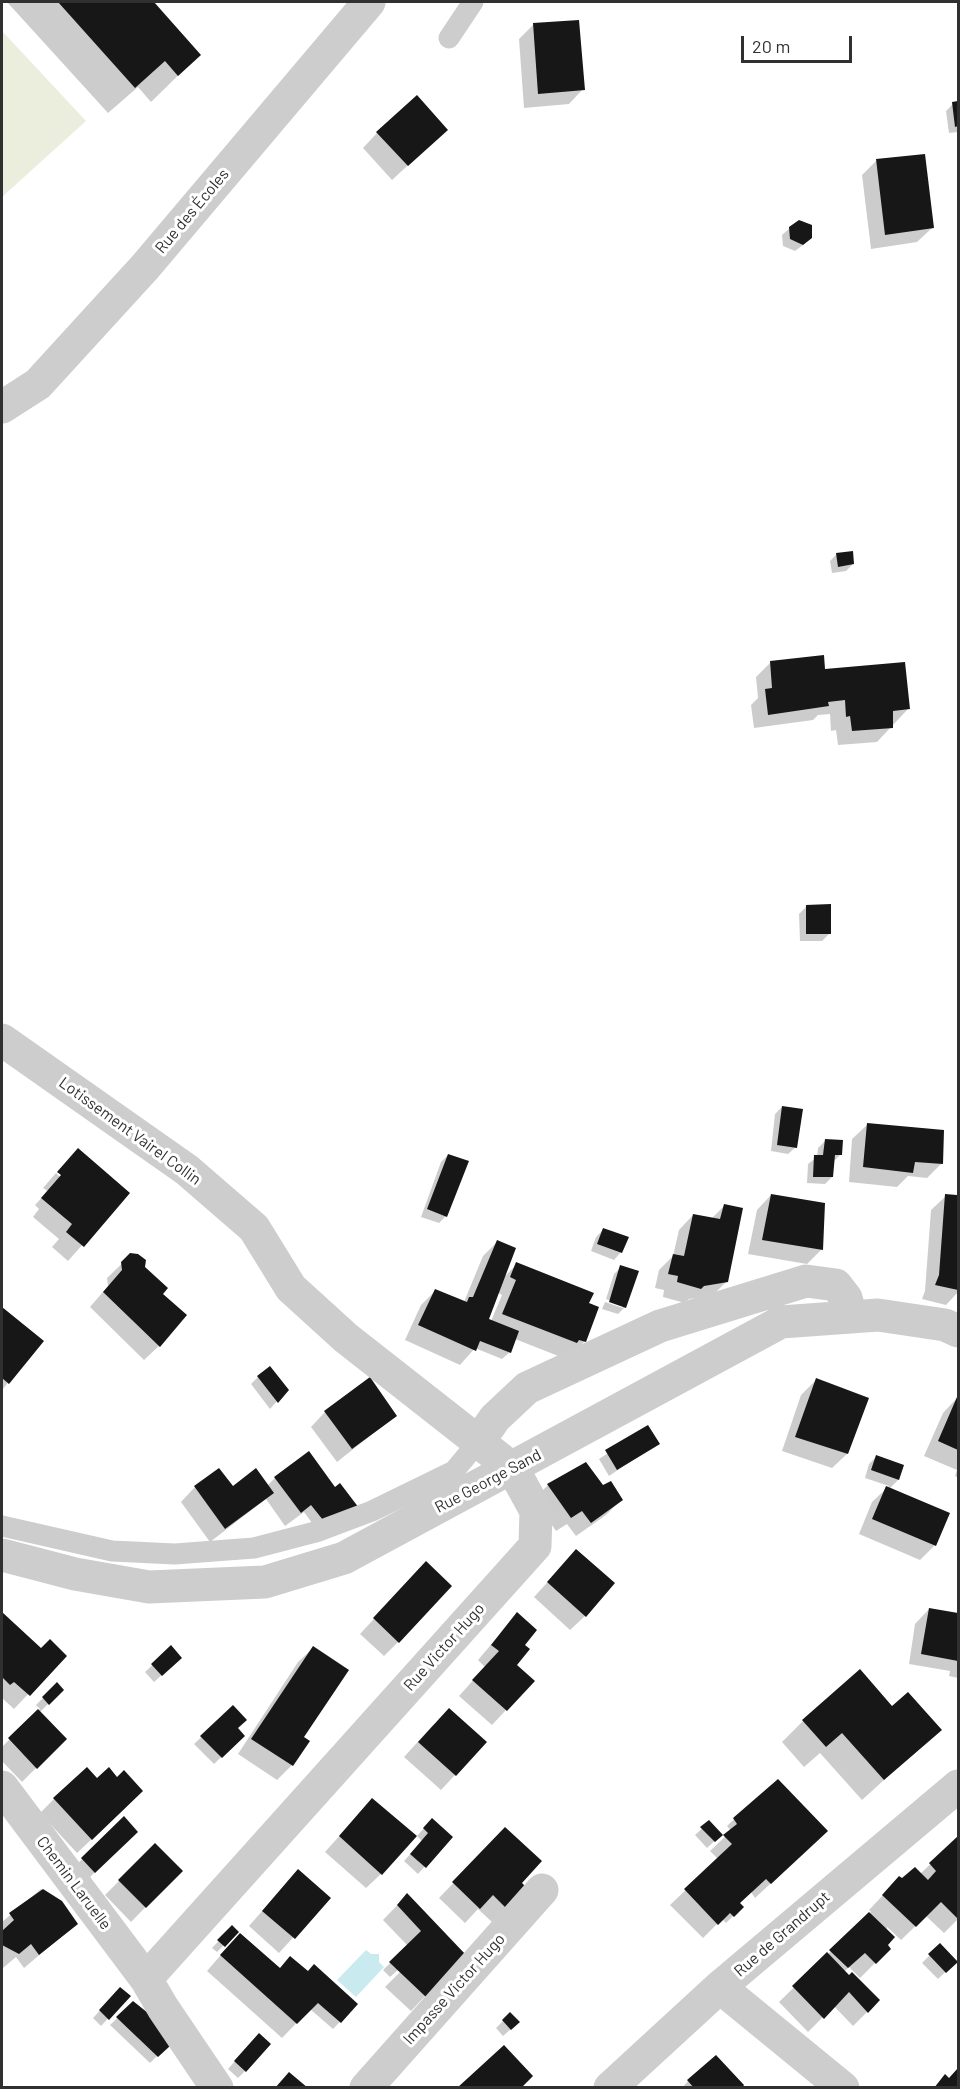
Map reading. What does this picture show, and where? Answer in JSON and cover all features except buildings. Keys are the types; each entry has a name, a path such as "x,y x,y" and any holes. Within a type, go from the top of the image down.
{"street":[{"name":"Rue des Écoles","path":"2,407 38,384 145,267 369,2"},
{"name":"Lotissement Vairel Collin","path":"2,1040 188,1170 254,1228"},
{"name":"Rue Victor Hugo","path":"146,1979 536,1546 536,1511 513,1469 346,1338 291,1288 254,1228"},
{"path":"479,1441 495,1419 528,1388 660,1326 806,1281 836,1284 846,1298 850,1317"},
{"name":"Rue George Sand","path":"2,1555 75,1574 150,1587 265,1582 344,1558 513,1469 781,1322 878,1315 945,1325 958,1331"},
{"name":"Rue de Grandrupt","path":"610,2088 722,1985 958,1786"},
{"name":"Chemin Laruelle","path":"2,1787 146,1979"},
{"name":"Impasse Victor Hugo","path":"366,2088 542,1890"},
{"path":"146,1979 217,2088"},
{"path":"722,1985 733,1998 843,2088"}],"lane":[{"path":"449,38 473,2"},
{"path":"2,1526 112,1551 175,1554 254,1548 319,1532 372,1511 454,1471 479,1441"}],"green space":[{"path":"2,31 86,121 2,197"}],"water":[{"path":"366,1950 371,1954 379,1954 379,1962 384,1967 356,1997 337,1980"}]}
